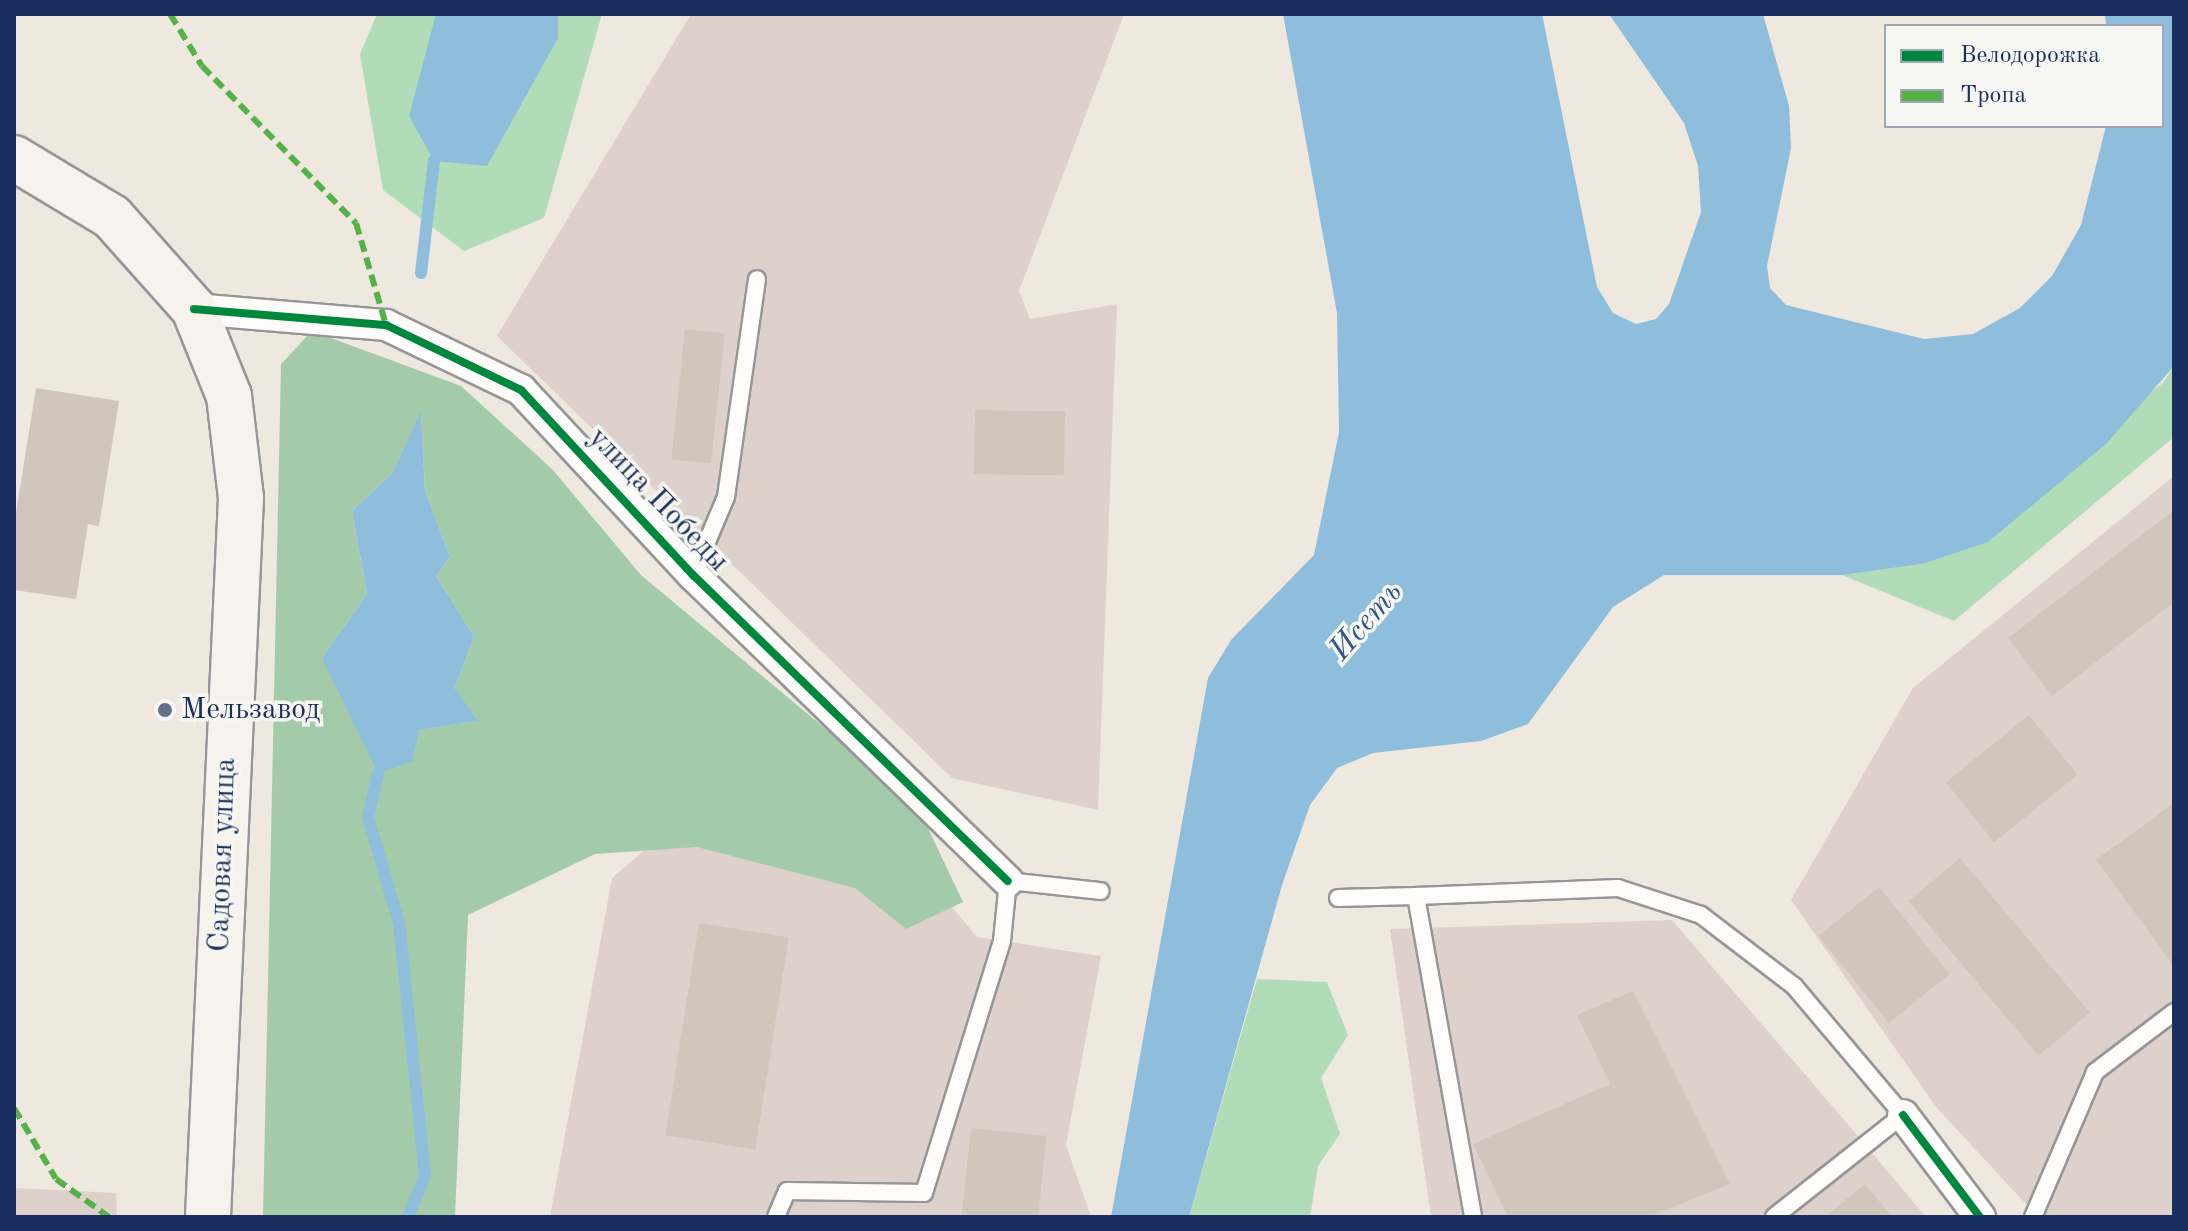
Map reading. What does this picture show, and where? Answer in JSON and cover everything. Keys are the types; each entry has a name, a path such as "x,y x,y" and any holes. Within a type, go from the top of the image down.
{"main road":[{"name":"Садовая улица","path":"14,158 112,217 194,309 229,396 241,498 208,1217"}],"street":[{"name":"улица Победы","path":"194,309 386,325 521,390 693,575 1008,881"},
{"path":"1903,1115 1980,1217"}],"lane":[{"path":"693,575 726,497 757,279"},
{"path":"776,1217 787,1191 924,1193 1002,941 1008,881 1100,891"},
{"path":"1338,898 1618,888 1701,915 1794,986 1903,1115 1774,1217"},
{"path":"1416,896 1473,1217"},
{"path":"2033,1217 2095,1072 2174,1012"}],"shaded area":[{"path":"691,14 1124,14 1019,291 1030,319 1117,304 1098,810 952,778 497,336"},
{"path":"2174,476 2174,1217 2038,1217 1937,1108 1791,900 1913,688"},
{"path":"796,721 977,937 1101,956 1066,1145 1091,1217 550,1217 612,878"},
{"path":"1672,920 1926,1217 1431,1217 1390,929"},
{"path":"14,1188 116,1193 117,1217 14,1217"}],"green space":[{"path":"377,14 602,14 544,218 464,251 383,190 360,54"},
{"path":"312,331 461,386 552,469 641,575 917,805 963,902 906,929 855,888 697,847 595,854 468,915 455,1217 263,1217 281,364","holes":["421,413 425,490 450,557 436,576 474,636 455,688 477,721 418,730 322,658 367,594 352,511 393,472"]},
{"path":"2174,366 2174,437 1954,621 1842,575 1922,564 2163,383"},
{"path":"1257,979 1327,982 1348,1035 1321,1078 1340,1134 1318,1166 1310,1217 1189,1217"}],"water":[{"path":"436,14 558,14 558,38 487,166 434,161 409,116"},
{"name":"Исеть","path":"1283,14 1542,14 1597,287 1613,313 1636,324 1656,319 1669,304 1701,212 1698,166 1684,123 1609,14 1763,14 1789,106 1791,148 1767,266 1770,288 1786,305 1924,339 1973,334 2020,308 2052,276 2081,225 2105,128 2164,128 2164,24 2106,24 2105,14 2174,14 2174,366 2107,443 1988,542 1922,564 1842,575 1664,575 1613,607 1528,724 1481,741 1373,753 1337,768 1310,805 1282,885 1189,1217 1111,1217 1208,678 1231,640 1314,555 1339,432 1337,313"},
{"path":"421,411 425,490 450,557 436,576 474,636 455,688 478,721 419,730 412,762 378,773 322,658 367,594 352,511 393,472"}],"building":[{"path":"685,329 725,333 711,463 671,459"},
{"path":"36,388 119,401 99,526 88,524 76,599 14,590 14,525"},
{"path":"975,410 1065,412 1064,476 974,474"},
{"path":"2174,510 2174,602 2052,696 2008,638"},
{"path":"2029,715 2077,775 1994,842 1946,782"},
{"path":"2174,803 2174,966 2096,860"},
{"path":"1960,858 2090,1013 2039,1056 1909,901"},
{"path":"1879,887 1949,974 1889,1023 1818,936"},
{"path":"699,923 789,937 755,1150 665,1135"},
{"path":"1633,991 1730,1184 1648,1217 1508,1217 1473,1144 1610,1084 1577,1015"},
{"path":"971,1128 1047,1136 1038,1217 962,1217"},
{"path":"1865,1184 1892,1217 1825,1217"}],"waterway":[{"path":"421,273 434,161"},
{"path":"378,773 368,817 399,923 425,1175 408,1217"}],"marked path":[{"path":"170,14 202,66 356,223 386,325"},
{"path":"14,1108 56,1179 109,1217"}],"cycle path":[{"path":"194,309 386,325 521,390 693,575 1008,881"},
{"path":"1903,1115 1980,1217"}],"place":[{"name":"Мельзавод","path":"165,710"}]}
